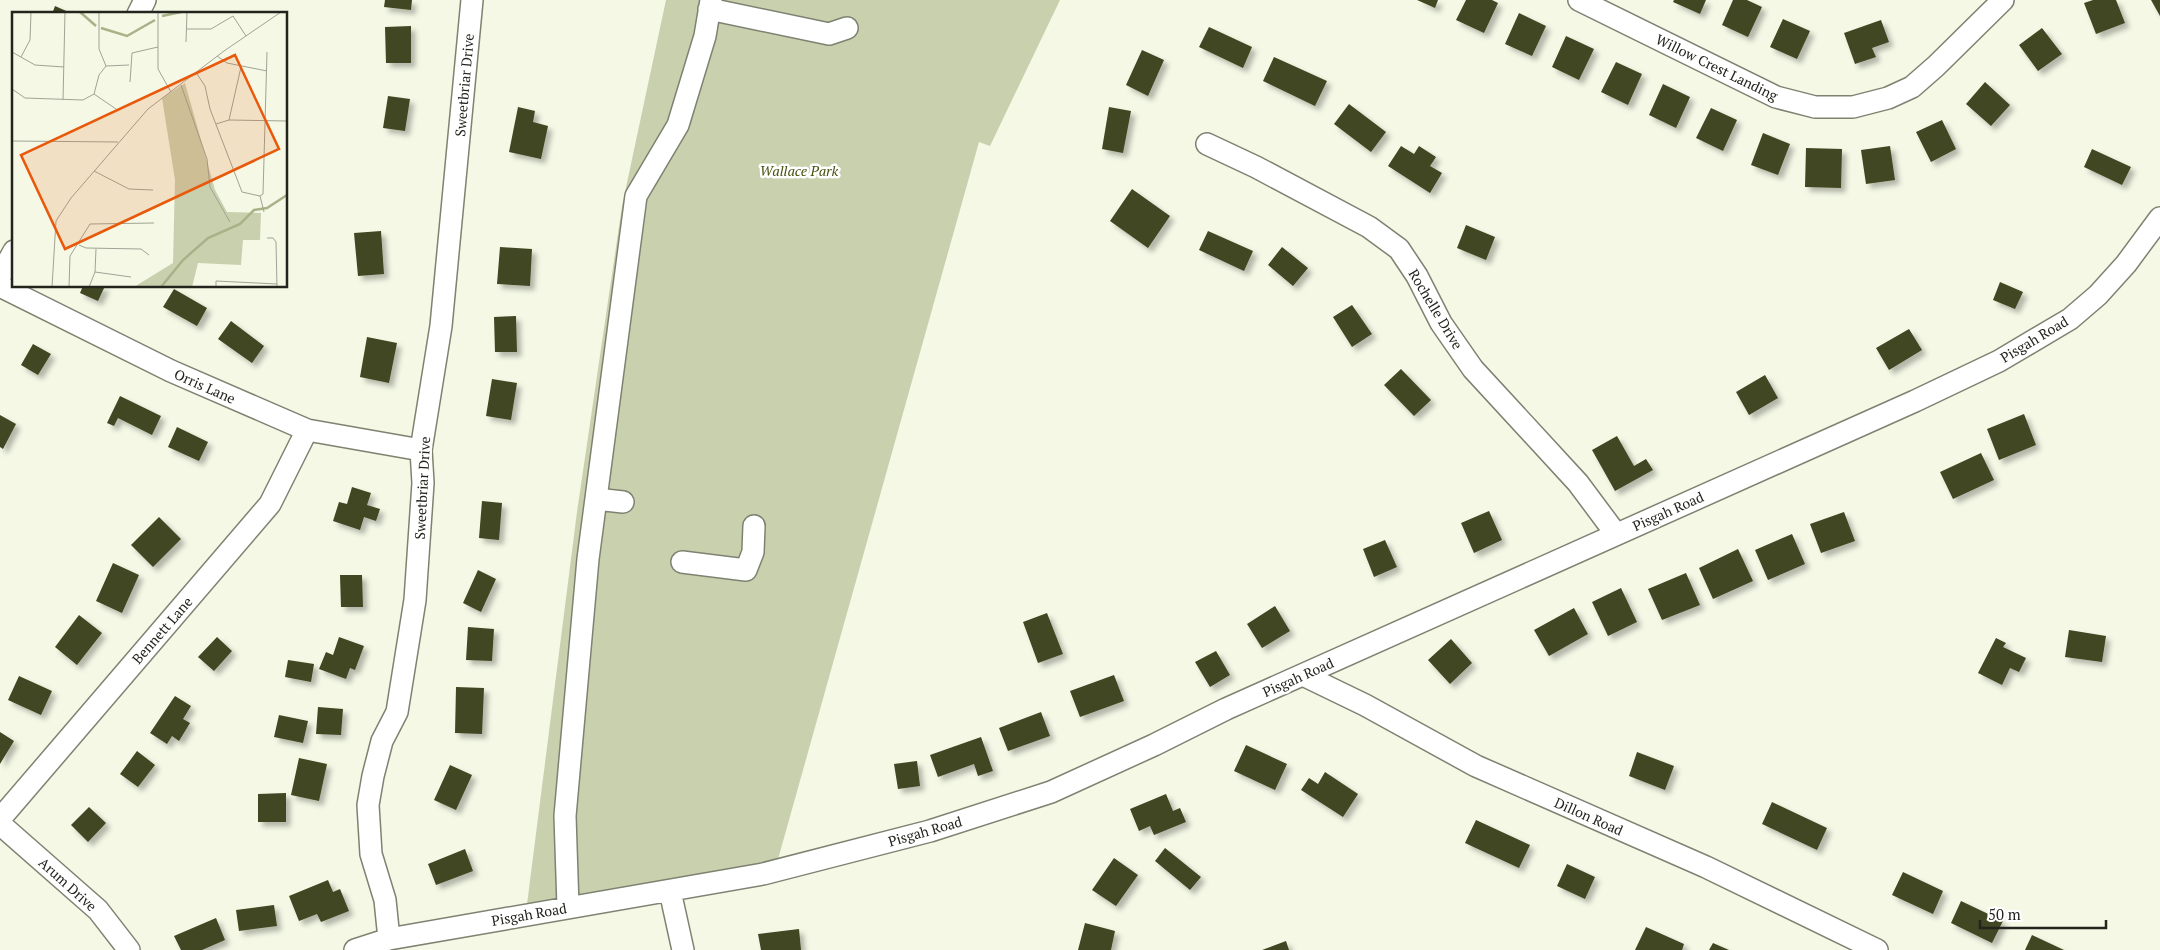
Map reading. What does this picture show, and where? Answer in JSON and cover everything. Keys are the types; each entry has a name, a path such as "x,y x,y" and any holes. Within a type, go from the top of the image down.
{"street":[{"path":"139,12 145,0"},
{"name":"Sweetbriar Drive","path":"389,939 385,900 371,854 368,806 382,741 397,712 415,600 423,483 421,450 441,326 472,0"},
{"name":"Willow Crest Landing","path":"1579,0 1776,97 1815,108 1853,107 1888,98 1912,87 2003,0"},
{"path":"568,907 565,816 598,548 596,499 636,196 678,125 705,36 710,5 829,34 847,28"},
{"name":"Rochelle Drive","path":"1207,144 1264,171 1360,223 1399,249 1417,276 1441,322 1473,369 1578,483 1616,534"},
{"name":"Pisgah Road","path":"355,950 389,939 764,874 930,831 1051,792 1154,745 1226,709 1915,401 1999,361 2070,319 2098,296 2126,264 2160,218"},
{"path":"0,276 12,255"},
{"name":"Orris Lane","path":"0,286 171,371 307,430 421,450"},
{"name":"Bennett Lane","path":"0,819 270,504 307,430"},
{"path":"596,499 623,502"},
{"path":"682,562 746,570 753,552 754,526"},
{"name":"Dillon Road","path":"1303,675 1365,705 1476,766 1706,867 1877,950"},
{"name":"Arum Drive","path":"0,824 98,910 129,950"},
{"path":"670,891 683,950"}],"green space":[{"name":"Wallace Park","path":"666,0 1060,0 990,146 979,142 775,870 526,912 577,512 622,206"}],"building":[{"path":"385,0 412,0 411,10 384,7"},
{"path":"1417,0 1438,0 1435,8"},
{"path":"1466,0 1492,0 1498,3 1484,33 1456,20"},
{"path":"1674,0 1706,0 1700,14 1673,2"},
{"path":"1733,0 1747,0 1762,7 1748,37 1722,25"},
{"path":"2093,0 2116,0 2125,23 2096,34 2084,3"},
{"path":"2151,0 2160,0 2160,16"},
{"path":"55,6 68,12 53,12"},
{"path":"1519,13 1546,26 1532,56 1505,44"},
{"path":"1783,19 1810,31 1797,59 1770,47"},
{"path":"1881,20 1889,42 1872,48 1876,57 1855,64 1844,33"},
{"path":"411,26 411,63 386,63 385,27"},
{"path":"1209,27 1252,47 1243,68 1199,47"},
{"path":"2042,28 2062,54 2038,71 2019,45"},
{"path":"1566,36 1594,49 1579,80 1552,67"},
{"path":"1142,50 1164,60 1148,96 1126,85"},
{"path":"1274,57 1327,81 1315,106 1263,81"},
{"path":"1616,62 1642,74 1628,105 1601,92"},
{"path":"1985,82 2010,105 1991,126 1966,104"},
{"path":"1663,84 1690,97 1676,128 1649,115"},
{"path":"388,96 410,99 405,131 383,128"},
{"path":"1349,104 1386,132 1371,152 1334,124"},
{"path":"518,107 535,111 533,122 548,126 541,159 509,152"},
{"path":"1109,107 1131,111 1123,153 1102,149"},
{"path":"1711,108 1737,120 1723,151 1696,138"},
{"path":"1942,120 1956,149 1931,162 1916,132"},
{"path":"1763,133 1790,144 1778,175 1751,165"},
{"path":"1401,146 1414,154 1419,146 1436,157 1430,166 1442,173 1430,193 1388,166"},
{"path":"1890,146 1895,180 1866,184 1861,150"},
{"path":"1806,148 1842,149 1841,188 1805,187"},
{"path":"2092,149 2131,167 2122,185 2084,167"},
{"path":"1132,189 1170,216 1148,248 1110,221"},
{"path":"1466,225 1495,237 1486,260 1457,248"},
{"path":"381,231 384,274 358,276 354,233"},
{"path":"1208,231 1253,251 1244,271 1199,250"},
{"path":"500,247 532,249 530,286 497,284"},
{"path":"1282,247 1308,268 1293,286 1268,265"},
{"path":"2000,282 2023,292 2015,309 1993,300"},
{"path":"82,288 104,288 98,301 80,293"},
{"path":"174,289 207,308 197,326 163,307"},
{"path":"1352,305 1372,334 1352,347 1333,317"},
{"path":"516,316 517,352 495,352 494,317"},
{"path":"231,321 264,346 252,363 218,339"},
{"path":"1909,329 1922,350 1889,370 1876,348"},
{"path":"367,337 397,343 389,383 360,377"},
{"path":"33,344 51,354 38,375 21,365"},
{"path":"1401,369 1431,400 1414,416 1384,385"},
{"path":"1765,375 1778,398 1749,415 1736,392"},
{"path":"492,379 517,383 511,420 486,416"},
{"path":"120,396 161,416 152,435 118,418 114,426 107,423"},
{"path":"2024,414 2036,445 1999,460 1987,429"},
{"path":"0,415 16,424 3,449 0,447"},
{"path":"177,427 208,442 199,461 168,447"},
{"path":"1617,436 1634,466 1646,459 1653,470 1615,491 1592,450"},
{"path":"1981,453 1994,480 1953,499 1940,472"},
{"path":"352,487 371,493 367,505 380,509 376,521 364,517 360,530 333,521 339,502 347,504"},
{"path":"482,501 502,503 499,540 479,538"},
{"path":"1489,511 1502,540 1474,553 1461,523"},
{"path":"1844,512 1855,541 1821,553 1810,524"},
{"path":"159,517 181,539 153,567 131,545"},
{"path":"1792,534 1805,564 1768,580 1755,550"},
{"path":"1385,540 1397,567 1374,577 1363,549"},
{"path":"1738,549 1753,581 1713,599 1699,568"},
{"path":"113,563 139,575 122,613 96,601"},
{"path":"478,570 496,579 481,612 463,603"},
{"path":"1686,573 1700,605 1662,620 1648,589"},
{"path":"340,575 362,575 363,607 341,607"},
{"path":"1621,588 1637,622 1608,636 1592,602"},
{"path":"1275,606 1290,631 1262,648 1247,624"},
{"path":"1574,608 1588,634 1549,656 1534,630"},
{"path":"1047,613 1063,654 1038,663 1023,622"},
{"path":"79,615 102,633 77,665 55,647"},
{"path":"468,627 494,629 492,661 466,660"},
{"path":"2069,630 2106,636 2102,662 2065,657"},
{"path":"217,637 232,651 214,671 198,657"},
{"path":"339,637 364,646 355,670 350,668 346,679 319,669 326,652 333,655"},
{"path":"1996,638 2006,643 2003,647 2026,658 2019,672 2010,668 2002,685 1978,673"},
{"path":"1451,639 1472,663 1450,684 1428,660"},
{"path":"1216,651 1230,675 1210,687 1195,662"},
{"path":"288,660 314,664 311,682 285,677"},
{"path":"1114,675 1124,701 1080,717 1070,691"},
{"path":"19,676 52,691 41,715 8,700"},
{"path":"456,687 484,688 482,734 455,733"},
{"path":"175,696 191,706 183,719 190,723 179,741 172,736 167,744 150,733"},
{"path":"318,707 343,709 341,735 316,734"},
{"path":"1041,712 1050,736 1008,751 999,728"},
{"path":"279,715 308,721 303,743 274,737"},
{"path":"0,732 14,741 0,764"},
{"path":"981,737 993,771 978,776 974,764 938,777 930,755"},
{"path":"1246,745 1287,764 1275,790 1234,771"},
{"path":"137,751 155,765 138,787 120,774"},
{"path":"1637,752 1674,766 1665,790 1629,776"},
{"path":"299,758 327,764 319,801 291,795"},
{"path":"917,761 920,786 898,789 894,764"},
{"path":"450,765 472,775 456,810 434,800"},
{"path":"1325,772 1358,794 1343,817 1301,790 1309,778 1318,784"},
{"path":"286,793 286,822 258,822 258,794"},
{"path":"1166,794 1173,811 1180,808 1186,822 1154,835 1150,826 1139,831 1130,809"},
{"path":"1772,802 1827,828 1817,850 1762,824"},
{"path":"89,807 106,823 88,842 71,825"},
{"path":"1476,820 1530,845 1519,868 1465,843"},
{"path":"1165,848 1201,877 1190,890 1155,861"},
{"path":"465,849 473,871 436,885 428,864"},
{"path":"1114,858 1138,875 1116,906 1092,890"},
{"path":"1567,864 1595,877 1585,899 1557,886"},
{"path":"1903,872 1943,891 1933,914 1892,895"},
{"path":"328,880 333,892 340,889 349,911 321,922 317,914 299,921 289,896"},
{"path":"1961,901 2003,921 1992,943 1951,923"},
{"path":"274,905 277,926 239,931 236,910"},
{"path":"216,918 225,940 202,950 181,950 174,936"},
{"path":"1085,923 1115,931 1111,950 1078,950"},
{"path":"1646,927 1684,944 1682,950 1635,950"},
{"path":"799,929 801,950 761,950 758,934"},
{"path":"2032,935 2064,950 2025,950"},
{"path":"1286,941 1289,950 1262,950"},
{"path":"1713,943 1729,950 1709,950"}]}
